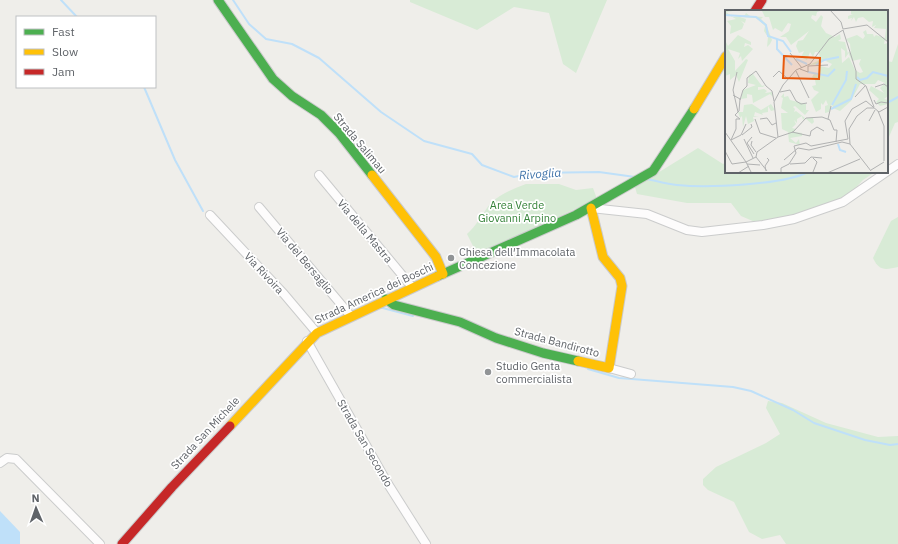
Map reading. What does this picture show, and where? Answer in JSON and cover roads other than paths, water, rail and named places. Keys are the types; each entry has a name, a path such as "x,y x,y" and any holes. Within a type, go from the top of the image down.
{"street":[{"name":"Strada Salimau","path":"218,0 273,79 292,96 321,115 340,133 436,257 443,274"},
{"path":"756,10 762,0"},
{"name":"Strada America dei Boschi","path":"307,341 316,333 350,315 591,208 648,175 665,155 725,58"},
{"path":"888,171 898,164"},
{"path":"591,208 647,214 687,230 702,232 763,225 794,219 843,202 885,173"},
{"name":"Via della Mastra","path":"319,175 412,287"},
{"name":"Via del Bersaglio","path":"260,207 350,315"},
{"name":"Strada Bandirotto","path":"386,299 394,305 460,322 496,338 609,368 622,286 620,278 603,257 591,208"},
{"name":"Via Rivoira","path":"210,215 284,294 316,333"},
{"name":"Strada San Michele","path":"122,544 172,487 307,341"},
{"name":"Strada San Secondo","path":"307,341 388,484 426,544"},
{"path":"609,368 631,374"},
{"path":"0,462 7,458 16,459 100,544"}],"water":[{"path":"0,511 20,532 20,544 0,544"}],"waterway":[{"path":"61,0 76,16"},
{"name":"Rivoglia","path":"233,0 249,24 266,39 292,44 319,58 381,112 424,141 472,154 482,165 514,177 533,173 599,172 635,177"},
{"path":"144,88 175,160 203,211"},
{"name":"Rivoglia","path":"888,102 898,97"},
{"name":"Rivoglia","path":"647,179 677,185 725,186 763,183 781,180 805,173"},
{"path":"379,307 413,316"},
{"path":"588,369 619,378 733,387 751,391 793,410 814,423 865,440 890,445 898,444"}],"place":[{"name":"Chiesa dell′Immacolata Concezione","path":"451,258"},
{"name":"Studio Genta commercialista","path":"488,372"}],"park label":[{"name":"Area Verde Giovanni Arpino","path":"517,211"}]}
